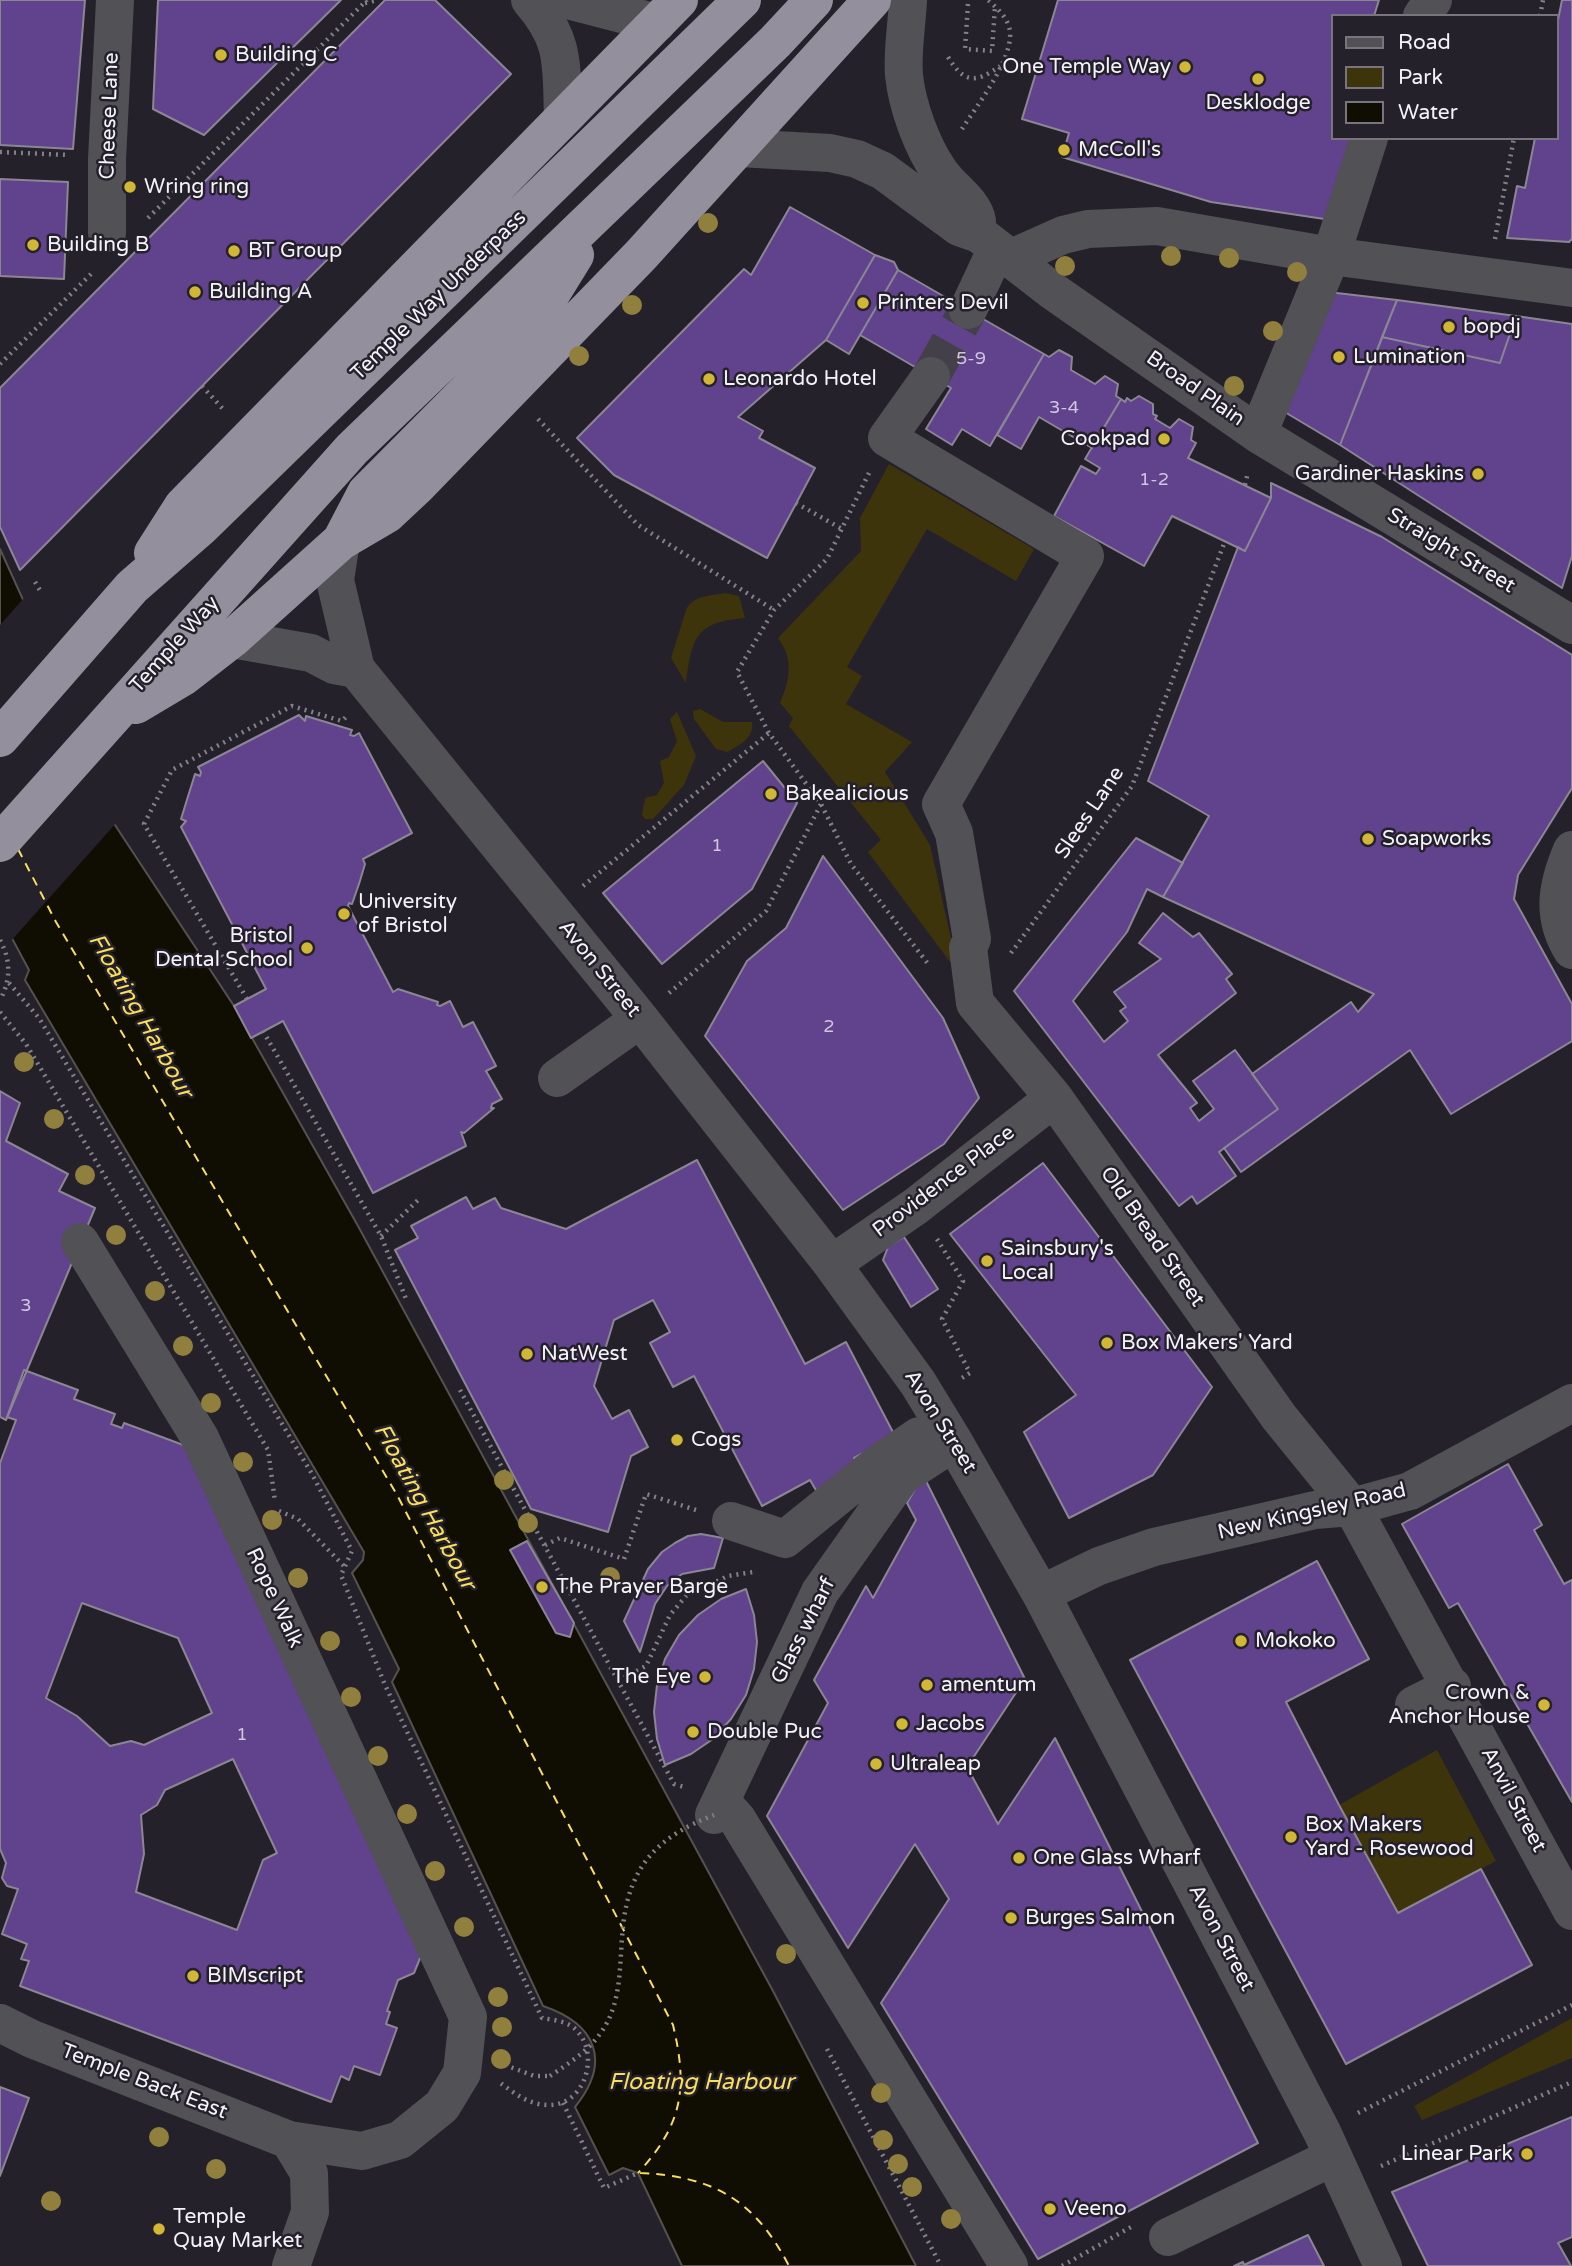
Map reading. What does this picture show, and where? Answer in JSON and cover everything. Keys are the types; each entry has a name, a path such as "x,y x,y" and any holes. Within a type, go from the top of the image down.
{"highway":[{"name":"Temple Way Underpass","path":"132,587 201,527 742,0"},
{"path":"341,541 366,493 530,328 602,209 775,43 814,0"},
{"path":"0,843 103,725 176,664 232,639 341,541 387,514 418,485 641,255 872,0"},
{"path":"0,738 132,587 183,506 668,11"},
{"name":"Temple Way","path":"176,664 352,449 602,209"}],"street":[{"name":"Cheese Lane","path":"104,248 115,0"},
{"path":"530,0 549,22 560,49 563,117"},
{"path":"568,0 668,11"},
{"path":"908,0 904,74 930,158 947,183 976,211 995,247"},
{"name":"Broad Plain","path":"739,148 803,149 857,159 883,171 959,227 995,247 1258,434 1331,256 1368,140"},
{"path":"995,247 1088,229 1157,226 1331,256 1556,286"},
{"path":"968,310 995,247"},
{"path":"931,376 887,438 1085,556 942,804 954,833 972,939 968,948 975,1003"},
{"name":"Straight Street","path":"1258,434 1572,625"},
{"name":"Avon Street","path":"341,541 335,580 356,669 640,1019 832,1264 918,1383 948,1432 1041,1594 1327,2144 1382,2266"},
{"path":"232,639 311,653 334,665 356,669"},
{"path":"1565,866 1561,931 1572,950"},
{"name":"Old Bread Street","path":"975,1003 1054,1098 1279,1417 1352,1507"},
{"path":"557,1078 640,1019"},
{"name":"Providence Place","path":"832,1264 916,1206 1054,1098"},
{"name":"Rope Walk","path":"80,1242 200,1438 222,1505 447,1966 468,2017 462,2073 442,2106 400,2140 362,2151 289,2140"},
{"name":"New Kingsley Road","path":"1041,1594 1099,1566 1154,1547 1315,1510 1352,1507 1410,1491 1572,1403"},
{"path":"731,1521 785,1539 878,1464 948,1432"},
{"name":"Glass wharf","path":"717,1808 820,1592 902,1476 948,1432"},
{"name":"Anvil Street","path":"1352,1507 1452,1686 1572,1911"},
{"path":"1414,1705 1452,1686"},
{"path":"717,1808 737,1819 1009,2266"},
{"name":"Temple Back East","path":"0,2023 32,2039 289,2140"},
{"path":"289,2140 309,2173 310,2212 290,2266"},
{"path":"1168,2237 1327,2144"}],"path":[{"path":"163,203 365,2 378,0"},
{"path":"947,183 956,140 1000,66 1009,44 1010,29 988,0"},
{"path":"968,4 965,49 992,51 995,6"},
{"path":"948,57 957,73 971,80 986,76 1000,66"},
{"path":"1488,278 1514,140"},
{"path":"0,152 80,156"},
{"path":"0,364 104,248"},
{"path":"202,386 221,406"},
{"path":"535,416 638,525 774,610"},
{"path":"796,503 842,529"},
{"path":"853,505 827,559 774,610 737,672 769,733 821,804 851,864 951,994 975,1003"},
{"name":"Slees Lane","path":"975,1003 1132,786 1225,541"},
{"path":"35,582 41,592"},
{"path":"247,999 144,824 172,770 292,706 342,721 353,713"},
{"path":"552,911 769,733"},
{"path":"684,981 765,911 821,804"},
{"path":"0,940 7,953 9,983 0,1000"},
{"path":"9,983 39,1017 312,1474 352,1551 341,1575 385,1685 541,2018 560,2021 576,2028 585,2042 590,2063 583,2083 563,2103 550,2105 531,2102 498,2082"},
{"path":"263,1031 381,1236 406,1299"},
{"path":"381,1236 418,1200"},
{"path":"916,1206 962,1281 942,1319 970,1373 953,1385"},
{"path":"460,1390 674,1784 717,1808"},
{"path":"545,1545 560,1538 624,1559 646,1494 731,1521"},
{"path":"277,1510 298,1519 344,1566"},
{"path":"618,1681 646,1666 670,1615 686,1596 728,1576 763,1570"},
{"path":"505,2065 534,2076 550,2076 586,2051 604,2029 617,1996 623,1926 629,1895 645,1859 664,1840 717,1808"},
{"path":"1327,2144 1572,2004"},
{"path":"1374,2169 1572,2082"},
{"path":"563,2103 604,2188 638,2172"}],"green space":[{"path":"889,464 1034,549 1016,581 927,529 847,667 862,676 846,704 912,742 885,772 930,845 959,974 868,852 881,840 789,726 793,718 780,703 789,670 786,654 778,638 861,551 860,518"},
{"path":"725,593 739,596 745,618 716,624 699,635 691,654 686,683 671,658 686,610 693,601"},
{"path":"700,709 723,722 752,722 751,733 728,752 716,749 694,719 693,711"},
{"path":"677,712 696,756 684,785 653,819 645,819 642,815 645,798 657,795 664,783 660,761 669,757 677,741 670,719"},
{"path":"1437,1750 1496,1861 1398,1913 1339,1805"},
{"path":"1572,2018 1572,2058 1422,2120 1414,2106"}],"water":[{"name":"Floating Harbour","path":"0,549 59,679 113,822 234,1006 358,1226 773,1991 916,2266 682,2266 638,2173 623,2168 609,2175 575,2107 593,2074 593,2046 576,2023 543,2006 392,1682 399,1669 352,1573 363,1560 364,1552 25,980 29,970 0,916"}],"pier":[{"path":"24,598 62,678 117,822 10,942 0,924 0,625"}],"building":[{"path":"0,0 85,0 73,149 0,145"},
{"name":"Building C","path":"158,0 341,0 204,135 153,109"},
{"name":"Building A","path":"385,0 435,0 511,74 20,570 0,527 0,388"},
{"name":"One Temple Way","path":"1058,0 1379,0 1375,14 1330,14 1330,140 1354,140 1331,220 1211,202 1062,157 1069,133 1022,119"},
{"path":"1562,0 1572,0 1572,239 1569,242 1507,238 1517,186 1525,188 1535,140 1558,140 1558,20"},
{"name":"Building B","path":"0,179 68,182 64,279 0,276"},
{"name":"Leonardo Hotel","path":"790,207 875,255 826,340 738,417 763,431 759,438 815,468 767,558 614,475 577,438 744,269 751,275"},
{"name":"Printers Devil","path":"875,255 894,262 898,270 849,354 826,340"},
{"path":"898,270 1044,354 990,446 962,429 952,445 926,429 951,388 860,335"},
{"name":"Lumination","path":"1328,292 1397,300 1340,445 1283,411"},
{"name":"bopdj","path":"1397,300 1516,316 1500,363 1382,337"},
{"name":"Gardiner Haskins","path":"1516,316 1572,324 1572,556 1562,588 1340,445 1382,337 1500,363"},
{"path":"1059,350 1072,357 1071,370 1095,384 1105,376 1118,384 1116,396 1121,399 1092,448 1039,417 1021,449 997,435 1044,354 1049,357"},
{"path":"1139,396 1153,404 1153,414 1157,416 1155,419 1170,428 1179,419 1193,427 1191,440 1196,443 1188,458 1271,498 1245,551 1172,516 1144,566 1054,516 1081,466 1096,474 1100,468 1085,459 1121,399 1125,402 1127,398 1131,401"},
{"name":"Soapworks","path":"1271,483 1382,537 1572,655 1572,788 1518,875 1514,899 1572,1004 1572,1041 1451,1114 1410,1050 1241,1172 1224,1148 1278,1109 1252,1074 1351,1002 1358,1012 1374,994 1163,897 1209,816 1148,781 1238,547 1245,551 1271,498"},
{"name":"Bristol Dental School","path":"299,715 305,721 306,716 352,730 350,735 359,733 412,833 363,859 365,864 359,884 352,904 349,903 348,906 393,992 398,989 438,1002 437,1005 440,1006 450,1001 463,1027 473,1022 496,1066 486,1071 502,1099 492,1104 491,1108 494,1108 464,1133 461,1132 466,1146 373,1193 283,1021 251,1038 234,1006 266,989 181,827 186,821 181,819 195,774 200,776 198,767"},
{"path":"763,761 797,803 752,889 662,964 603,893"},
{"path":"1136,838 1183,863 1163,897 1147,889 1127,932 1073,1001 1104,1042 1128,1021 1120,1011 1126,1007 1114,992 1161,959 1139,943 1163,913 1193,937 1199,933 1232,974 1226,979 1236,993 1158,1055 1197,1103 1190,1108 1199,1121 1214,1109 1193,1081 1235,1050 1278,1109 1219,1152 1236,1176 1197,1204 1192,1196 1179,1206 1014,991"},
{"path":"823,856 943,1018 979,1098 944,1144 843,1210 705,1036 747,961 786,928"},
{"path":"0,1091 20,1103 6,1141 68,1174 59,1191 95,1208 6,1420 0,1417"},
{"name":"NatWest","path":"697,1160 805,1364 846,1342 895,1436 854,1458 860,1470 817,1492 810,1480 762,1506 694,1376 673,1387 650,1343 670,1332 653,1300 614,1320 594,1386 612,1419 629,1410 648,1447 631,1456 608,1532 531,1509 395,1250 418,1238 411,1226 466,1197 473,1209 495,1198 501,1208 566,1229"},
{"name":"Box Makers' Yard","path":"1043,1163 1212,1387 1153,1475 1069,1518 1024,1432 1076,1395 950,1234"},
{"path":"904,1237 938,1289 911,1307 883,1260 888,1247"},
{"path":"24,1370 78,1390 74,1399 115,1414 111,1424 122,1428 124,1423 186,1446 421,1956 414,1973 398,1980 387,2011 390,2012 386,2024 397,2028 380,2075 354,2066 349,2080 341,2076 331,2102 20,1986 29,1961 21,1959 27,1944 2,1934 18,1889 7,1886 2,1878 6,1863 0,1849 0,1463 16,1420 7,1417","holes":["82,1603 178,1638 212,1713 144,1745 131,1741 110,1746 77,1716 46,1698","233,1759 277,1853 263,1860 237,1930 136,1892 144,1854 141,1815 157,1805 165,1790"]},
{"name":"Crown & Anchor House","path":"1508,1464 1542,1525 1534,1530 1564,1584 1572,1580 1572,1802 1458,1603 1449,1608 1402,1524"},
{"name":"One Glass Wharf","path":"923,1475 1025,1679 967,1767 998,1824 1055,1738 1258,2143 1038,2259 881,2003 949,1899 915,1844 848,1948 767,1816 828,1703 814,1680 866,1586 873,1598 916,1520 907,1503"},
{"path":"701,1534 723,1538 714,1568 682,1574 667,1586 655,1604 640,1652 624,1621 648,1569 662,1552 675,1543 688,1536"},
{"name":"The Prayer Barge","path":"527,1541 574,1623 570,1637 556,1633 510,1550"},
{"name":"Box Makers Yard - Rosewood","path":"1317,1561 1369,1659 1286,1702 1339,1805 1398,1913 1481,1869 1532,1965 1346,2064 1130,1660"},
{"name":"The Eye","path":"746,1589 754,1615 757,1642 754,1669 746,1695 731,1719 713,1739 691,1754 665,1765 657,1739 654,1712 657,1685 665,1659 679,1635 698,1615 721,1599"},
{"path":"0,2087 29,2098 0,2176"},
{"name":"Linear Park","path":"1572,2117 1572,2237 1558,2243 1571,2266 1428,2266 1392,2192"},
{"path":"1308,2235 1324,2266 1234,2266 1243,2262 1244,2265"}],"ferry route":[{"path":"18,849 56,922 396,1493 673,2025 680,2068 678,2104 665,2138 638,2173"},
{"path":"640,2173 689,2180 710,2186 729,2196 762,2224 789,2266"}],"tunnel":[{"path":"931,376 968,310"}],"place":[{"name":"Building C","path":"221,55"},
{"name":"One Temple Way","path":"1185,67"},
{"name":"Desklodge","path":"1258,79"},
{"name":"McColl's","path":"1064,150"},
{"name":"Wring ring","path":"130,187"},
{"name":"Building B","path":"33,245"},
{"name":"BT Group","path":"234,251"},
{"name":"Building A","path":"195,292"},
{"name":"Printers Devil","path":"863,303"},
{"name":"bopdj","path":"1449,327"},
{"name":"Lumination","path":"1339,357"},
{"name":"Leonardo Hotel","path":"709,379"},
{"name":"Cookpad","path":"1164,439"},
{"name":"Gardiner Haskins","path":"1478,474"},
{"name":"Bakealicious","path":"771,794"},
{"name":"Soapworks","path":"1368,839"},
{"name":"University of Bristol","path":"344,914"},
{"name":"Bristol Dental School","path":"307,948"},
{"name":"Sainsbury's Local","path":"987,1261"},
{"name":"Box Makers' Yard","path":"1107,1343"},
{"name":"NatWest","path":"527,1354"},
{"name":"Cogs","path":"677,1440"},
{"name":"The Prayer Barge","path":"542,1587"},
{"name":"Mokoko","path":"1241,1641"},
{"name":"The Eye","path":"705,1677"},
{"name":"amentum","path":"927,1685"},
{"name":"Crown & Anchor House","path":"1544,1705"},
{"name":"Jacobs","path":"902,1724"},
{"name":"Double Puc","path":"693,1732"},
{"name":"Ultraleap","path":"876,1764"},
{"name":"Box Makers Yard - Rosewood","path":"1291,1837"},
{"name":"One Glass Wharf","path":"1019,1858"},
{"name":"Burges Salmon","path":"1011,1918"},
{"name":"BIMscript","path":"193,1976"},
{"name":"Linear Park","path":"1527,2154"},
{"name":"Veeno","path":"1050,2209"},
{"name":"Temple Quay Market","path":"159,2229"}]}
